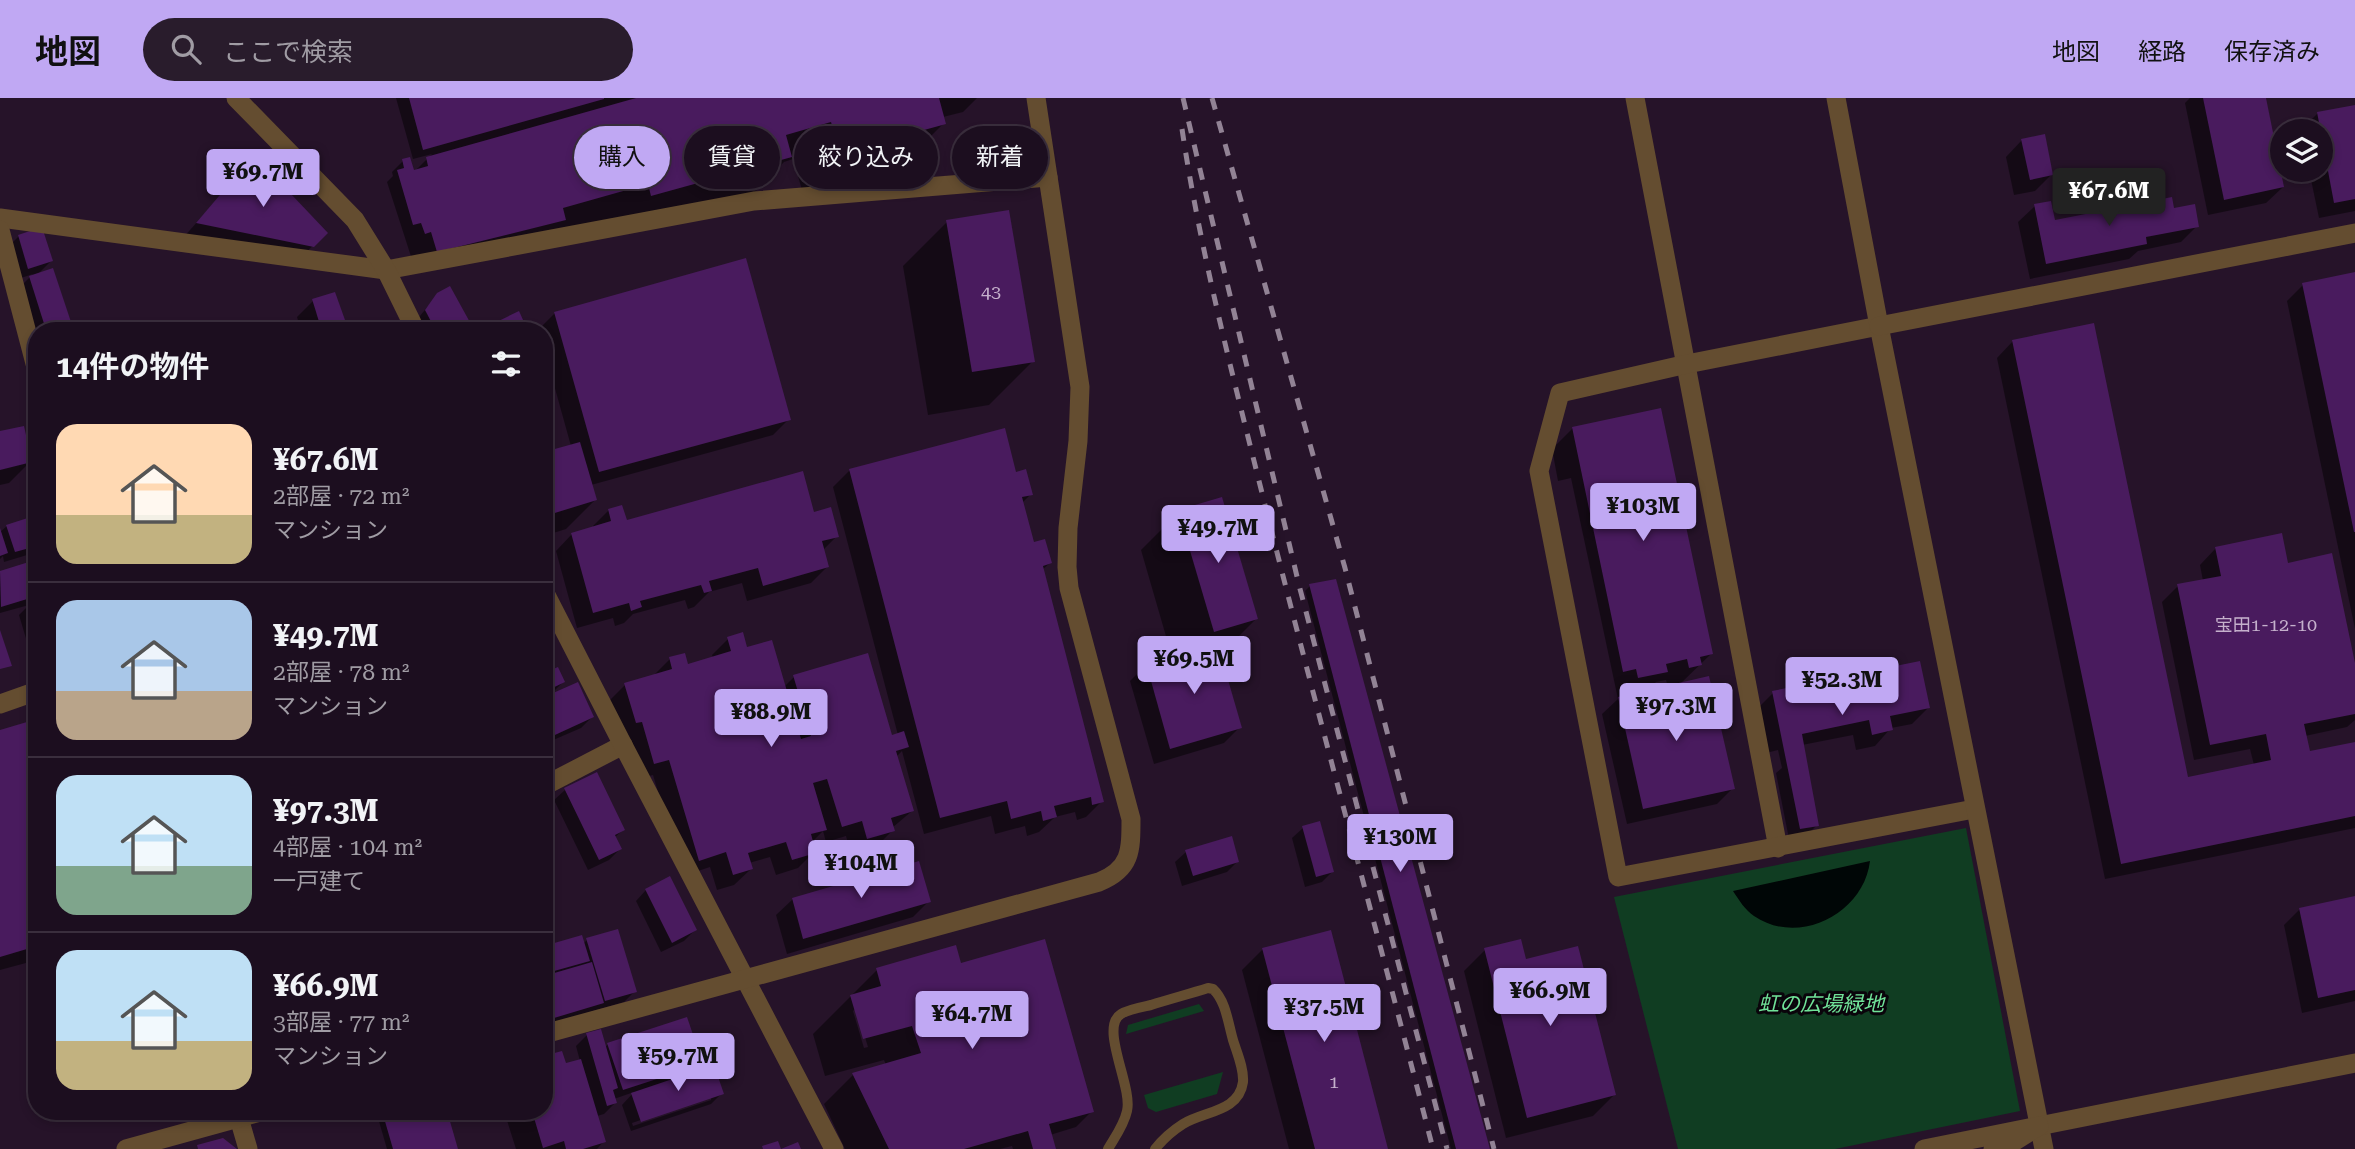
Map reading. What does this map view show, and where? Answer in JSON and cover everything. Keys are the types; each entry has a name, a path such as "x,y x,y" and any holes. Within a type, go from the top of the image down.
{"street":[{"path":"236,98 355,220 386,270 411,322"},
{"path":"1036,98 1040,126"},
{"path":"1635,98 1778,848"},
{"path":"1836,98 1878,326 2044,1149"},
{"path":"553,1031 1099,882 1118,873 1126,862 1131,844 1131,819 1094,686 1068,578 1068,528 1078,441 1080,387 1048,177"},
{"path":"0,218 386,270 754,201 952,185"},
{"path":"0,230 28,337"},
{"path":"1974,809 1618,877 1539,471 1560,393 1687,364 2355,233"},
{"path":"553,609 834,1149"},
{"path":"0,704 28,694"},
{"path":"553,781 623,746"},
{"path":"1924,1149 2355,1063"},
{"path":"125,1149 221,1120"},
{"path":"239,1120 248,1149"},
{"path":"1993,1149 2007,1146 2039,1126"}],"lane":[{"path":"1108,1149 1128,1110 1127,1088 1114,1044 1114,1020 1136,1009 1208,988 1213,989 1224,1008 1242,1069 1240,1092 1234,1101 1223,1108 1185,1122 1155,1149"}],"green space":[{"name":"虹の広場緑地","path":"1966,828 2020,1111 1835,1149 1678,1149 1614,897"},
{"path":"1199,1004 1204,1011 1126,1034 1128,1025"},
{"path":"1223,1072 1217,1094 1156,1112 1148,1108 1144,1095"}],"shaded area":[{"path":"1870,861 1865,880 1856,896 1827,920 1809,926 1790,928 1772,925 1751,914 1733,891"}],"building":[{"path":"409,98 604,98 604,99 423,150"},
{"path":"636,98 939,98 946,124 832,126 831,122 817,126 794,126 794,133 786,135 792,157 780,160 780,126 684,126 684,187 651,196 649,189 670,189 670,126 574,126 574,189 630,189 563,208 566,220 437,252 431,232 425,234 421,223 413,225 397,170 404,168 402,159 410,157 414,170 428,166 426,157"},
{"path":"2203,98 2266,98 2270,119 2270,182 2283,182 2284,187 2224,200"},
{"path":"2355,105 2355,199 2334,203 2330,182 2333,182 2333,119 2318,119 2317,112"},
{"path":"2045,134 2053,175 2030,180 2021,139"},
{"path":"254,155 328,233 314,247 196,223"},
{"path":"2172,197 2174,208 2195,204 2199,227 2146,237 2147,244 2046,264 2034,204 2051,201 2055,220"},
{"path":"1009,210 1035,362 972,372 946,220"},
{"path":"42,227 53,261 28,269 18,235"},
{"path":"746,258 791,420 599,472 554,312"},
{"path":"53,268 71,322 43,322 29,276"},
{"path":"2355,272 2355,532 2354,532 2302,283"},
{"path":"450,286 470,322 431,322 425,310 437,293"},
{"path":"335,292 345,320 319,322 312,299"},
{"path":"519,311 524,322 496,322"},
{"path":"2094,323 2188,777 2271,760 2266,734 2210,745 2177,584 2221,576 2215,547 2282,533 2288,563 2332,553 2355,663 2355,714 2304,724 2310,751 2355,742 2355,816 2121,864 2012,340"},
{"path":"1661,408 1713,654 1700,657 1702,665 1689,668 1687,659 1666,664 1668,672 1638,678 1636,669 1623,672 1572,427"},
{"path":"24,426 28,463 0,470 0,431"},
{"path":"1005,428 1016,472 1026,469 1033,495 1022,497 1034,542 1045,539 1052,563 1043,566 1104,802 1092,805 1091,797 1054,806 1057,817 1043,821 1041,811 1011,819 1007,801 940,818 849,469"},
{"path":"580,442 597,500 553,514 553,450"},
{"path":"803,471 814,512 831,507 839,537 822,541 829,567 763,586 758,568 709,581 712,591 704,593 701,585 640,601 642,607 631,611 629,603 593,613 571,533 611,521 608,509 622,505 627,520"},
{"path":"1222,497 1258,619 1214,632 1178,510"},
{"path":"28,518 28,548 15,552 6,525"},
{"path":"0,528 8,553 0,556"},
{"path":"28,562 28,599 1,607 0,571"},
{"path":"1336,579 1490,1149 1456,1149 1309,584"},
{"path":"0,630 12,666 0,669"},
{"path":"743,632 747,647 772,640 801,739 811,736 793,675 868,653 892,735 904,731 909,747 896,751 914,811 891,818 895,831 867,839 862,821 842,827 827,779 813,783 827,830 811,834 816,853 792,860 786,842 748,853 753,869 733,875 726,852 699,861 669,760 654,764 642,722 636,723 624,683 672,669 669,657 685,653 688,664 731,651 727,637"},
{"path":"1217,642 1242,728 1170,749 1146,663"},
{"path":"1920,661 1930,708 1890,716 1893,730 1872,735 1869,720 1802,734 1819,826 1800,829 1772,691"},
{"path":"558,667 565,682 553,688 553,669"},
{"path":"1709,676 1735,789 1643,809 1618,697"},
{"path":"578,682 594,717 553,736 553,693"},
{"path":"28,722 28,949 0,957 0,730"},
{"path":"597,772 625,830 615,835 622,849 599,860 564,788"},
{"path":"1320,821 1334,872 1316,877 1302,826"},
{"path":"1232,836 1239,862 1193,876 1185,850"},
{"path":"919,861 931,902 803,939 792,898"},
{"path":"670,876 697,930 672,943 645,889"},
{"path":"2355,896 2355,990 2318,998 2299,908"},
{"path":"618,929 637,992 605,1001 586,938"},
{"path":"1331,930 1388,1149 1315,1149 1262,948"},
{"path":"582,935 590,961 553,971 553,943"},
{"path":"1045,939 1094,1112 1049,1124 1056,1149 1033,1149 1028,1131 964,1149 889,1149 852,1073 921,1053 912,1026 863,1039 850,995 881,986 876,968 956,945 961,963"},
{"path":"1521,939 1526,959 1578,946 1616,1095 1527,1118 1484,948"},
{"path":"592,962 604,1003 553,1018 553,973"},
{"path":"687,1017 703,1064 623,1090 607,1043"},
{"path":"601,1029 618,1088 613,1090 617,1103 607,1106 586,1033"},
{"path":"562,1051 566,1063 581,1059 606,1142 583,1149 566,1149 564,1141 543,1148 535,1120 553,1120 553,1053"},
{"path":"714,1065 724,1094 641,1122 631,1093"},
{"path":"385,1120 450,1120 458,1149 393,1149"},
{"path":"223,1138 237,1149 198,1149 197,1145"},
{"path":"778,1141 781,1149 763,1149 762,1146"},
{"path":"798,1142 801,1149 781,1149"}],"railway":[{"path":"1183,98 1299,585 1447,1149"},
{"path":"1212,98 1345,568 1494,1149"},
{"path":"1182,129 1208,271 1242,411 1433,1149"}]}
